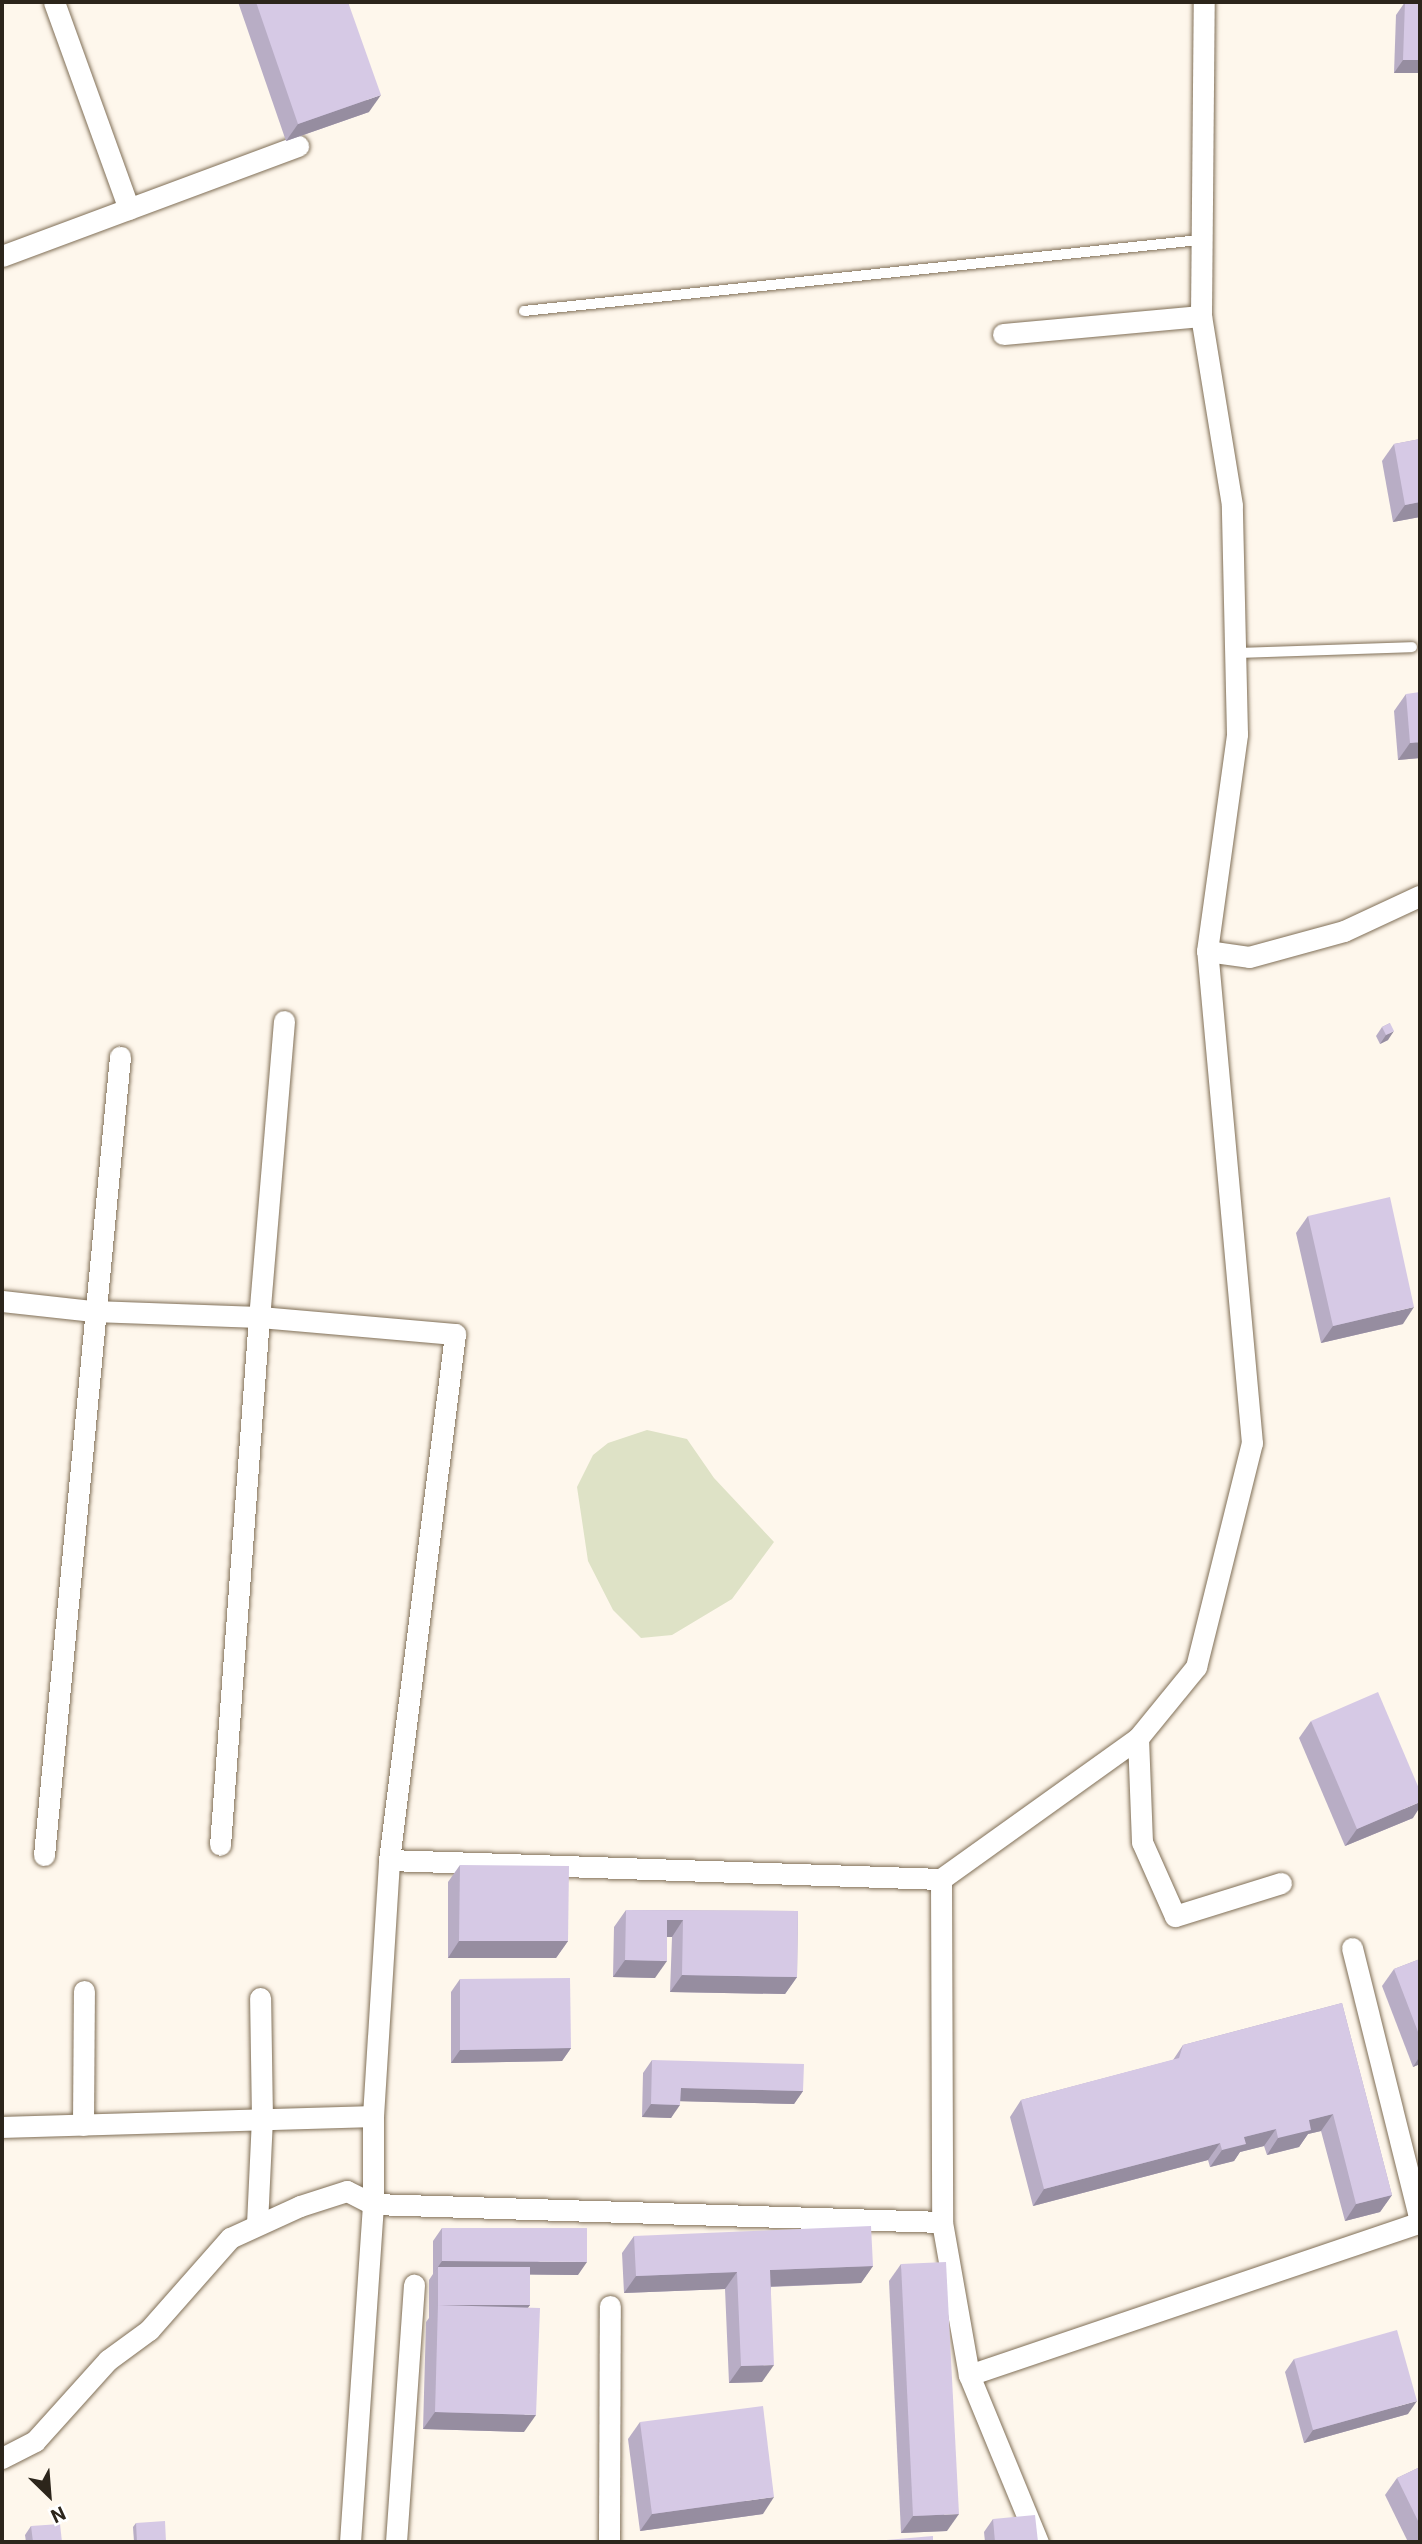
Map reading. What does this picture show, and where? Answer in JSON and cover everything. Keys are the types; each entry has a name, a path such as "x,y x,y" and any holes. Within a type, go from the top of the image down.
{"street":[{"path":"54,2 129,209"},
{"path":"389,1860 941,1879 1138,1738 1196,1667 1252,1443 1207,951 1237,734 1232,505 1201,316 1204,2"},
{"path":"2,256 298,146"},
{"path":"1003,334 1201,316"},
{"path":"1207,951 1249,957 1344,931 1419,896"},
{"path":"220,1845 284,1021"},
{"path":"44,1855 93,1311 120,1057"},
{"path":"2,1301 93,1311 259,1317 455,1334 389,1860 373,2116 373,2203 350,2542"},
{"path":"1138,1738 1142,1842 1175,1916 1281,1882"},
{"path":"941,1879 942,2222 969,2375 1038,2542"},
{"path":"969,2375 1420,2221 1352,1948"},
{"path":"83,2125 84,1991"},
{"path":"257,2224 262,2119 260,1998"},
{"path":"2,2127 373,2116"},
{"path":"2,2458 35,2441 108,2360 149,2330 230,2238 257,2224 347,2191 373,2203 942,2222"},
{"path":"397,2542 414,2285"},
{"path":"609,2542 610,2306"}],"lane":[{"path":"524,311 1200,240"},
{"path":"1235,653 1412,647"}],"green space":[{"path":"647,1430 687,1439 714,1478 774,1542 732,1599 672,1635 641,1638 613,1610 588,1561 577,1487 593,1455 608,1443"}],"building":[{"path":"256,2 348,2 381,95 298,124"},
{"path":"1405,2 1420,2 1420,60 1403,60"},
{"path":"1420,439 1420,502 1405,505 1394,444"},
{"path":"1420,692 1420,742 1410,743 1406,694"},
{"path":"1390,1023 1394,1031 1386,1035 1382,1027"},
{"path":"1390,1197 1414,1307 1333,1326 1308,1216"},
{"path":"1378,1692 1420,1791 1420,1802 1357,1829 1311,1721"},
{"path":"460,1865 569,1866 568,1941 459,1941"},
{"path":"626,1910 798,1911 797,1977 682,1975 683,1920 667,1920 667,1961 625,1960"},
{"path":"1420,1959 1420,2037 1394,1969"},
{"path":"570,1978 571,2048 460,2050 460,1979"},
{"path":"1342,2003 1392,2195 1356,2204 1333,2114 1309,2120 1311,2130 1278,2138 1276,2129 1244,2137 1246,2144 1222,2150 1220,2143 1044,2189 1021,2100 1179,2058 1183,2045"},
{"path":"652,2060 804,2064 803,2091 681,2088 680,2105 651,2104"},
{"path":"871,2226 873,2266 770,2270 774,2365 741,2366 737,2272 636,2276 634,2236"},
{"path":"442,2228 587,2228 587,2262 442,2261"},
{"path":"946,2262 959,2514 913,2516 901,2264"},
{"path":"438,2267 530,2267 530,2305 438,2305"},
{"path":"438,2305 540,2308 536,2415 435,2412"},
{"path":"1397,2330 1417,2401 1313,2430 1294,2359"},
{"path":"763,2406 774,2497 652,2514 640,2422"},
{"path":"1420,2467 1420,2525 1397,2478"},
{"path":"1035,2515 1038,2542 995,2542 993,2519"},
{"path":"165,2521 166,2542 137,2542 136,2523"},
{"path":"60,2524 62,2542 33,2542 31,2526"},
{"path":"933,2536 933,2542 863,2542"}]}
